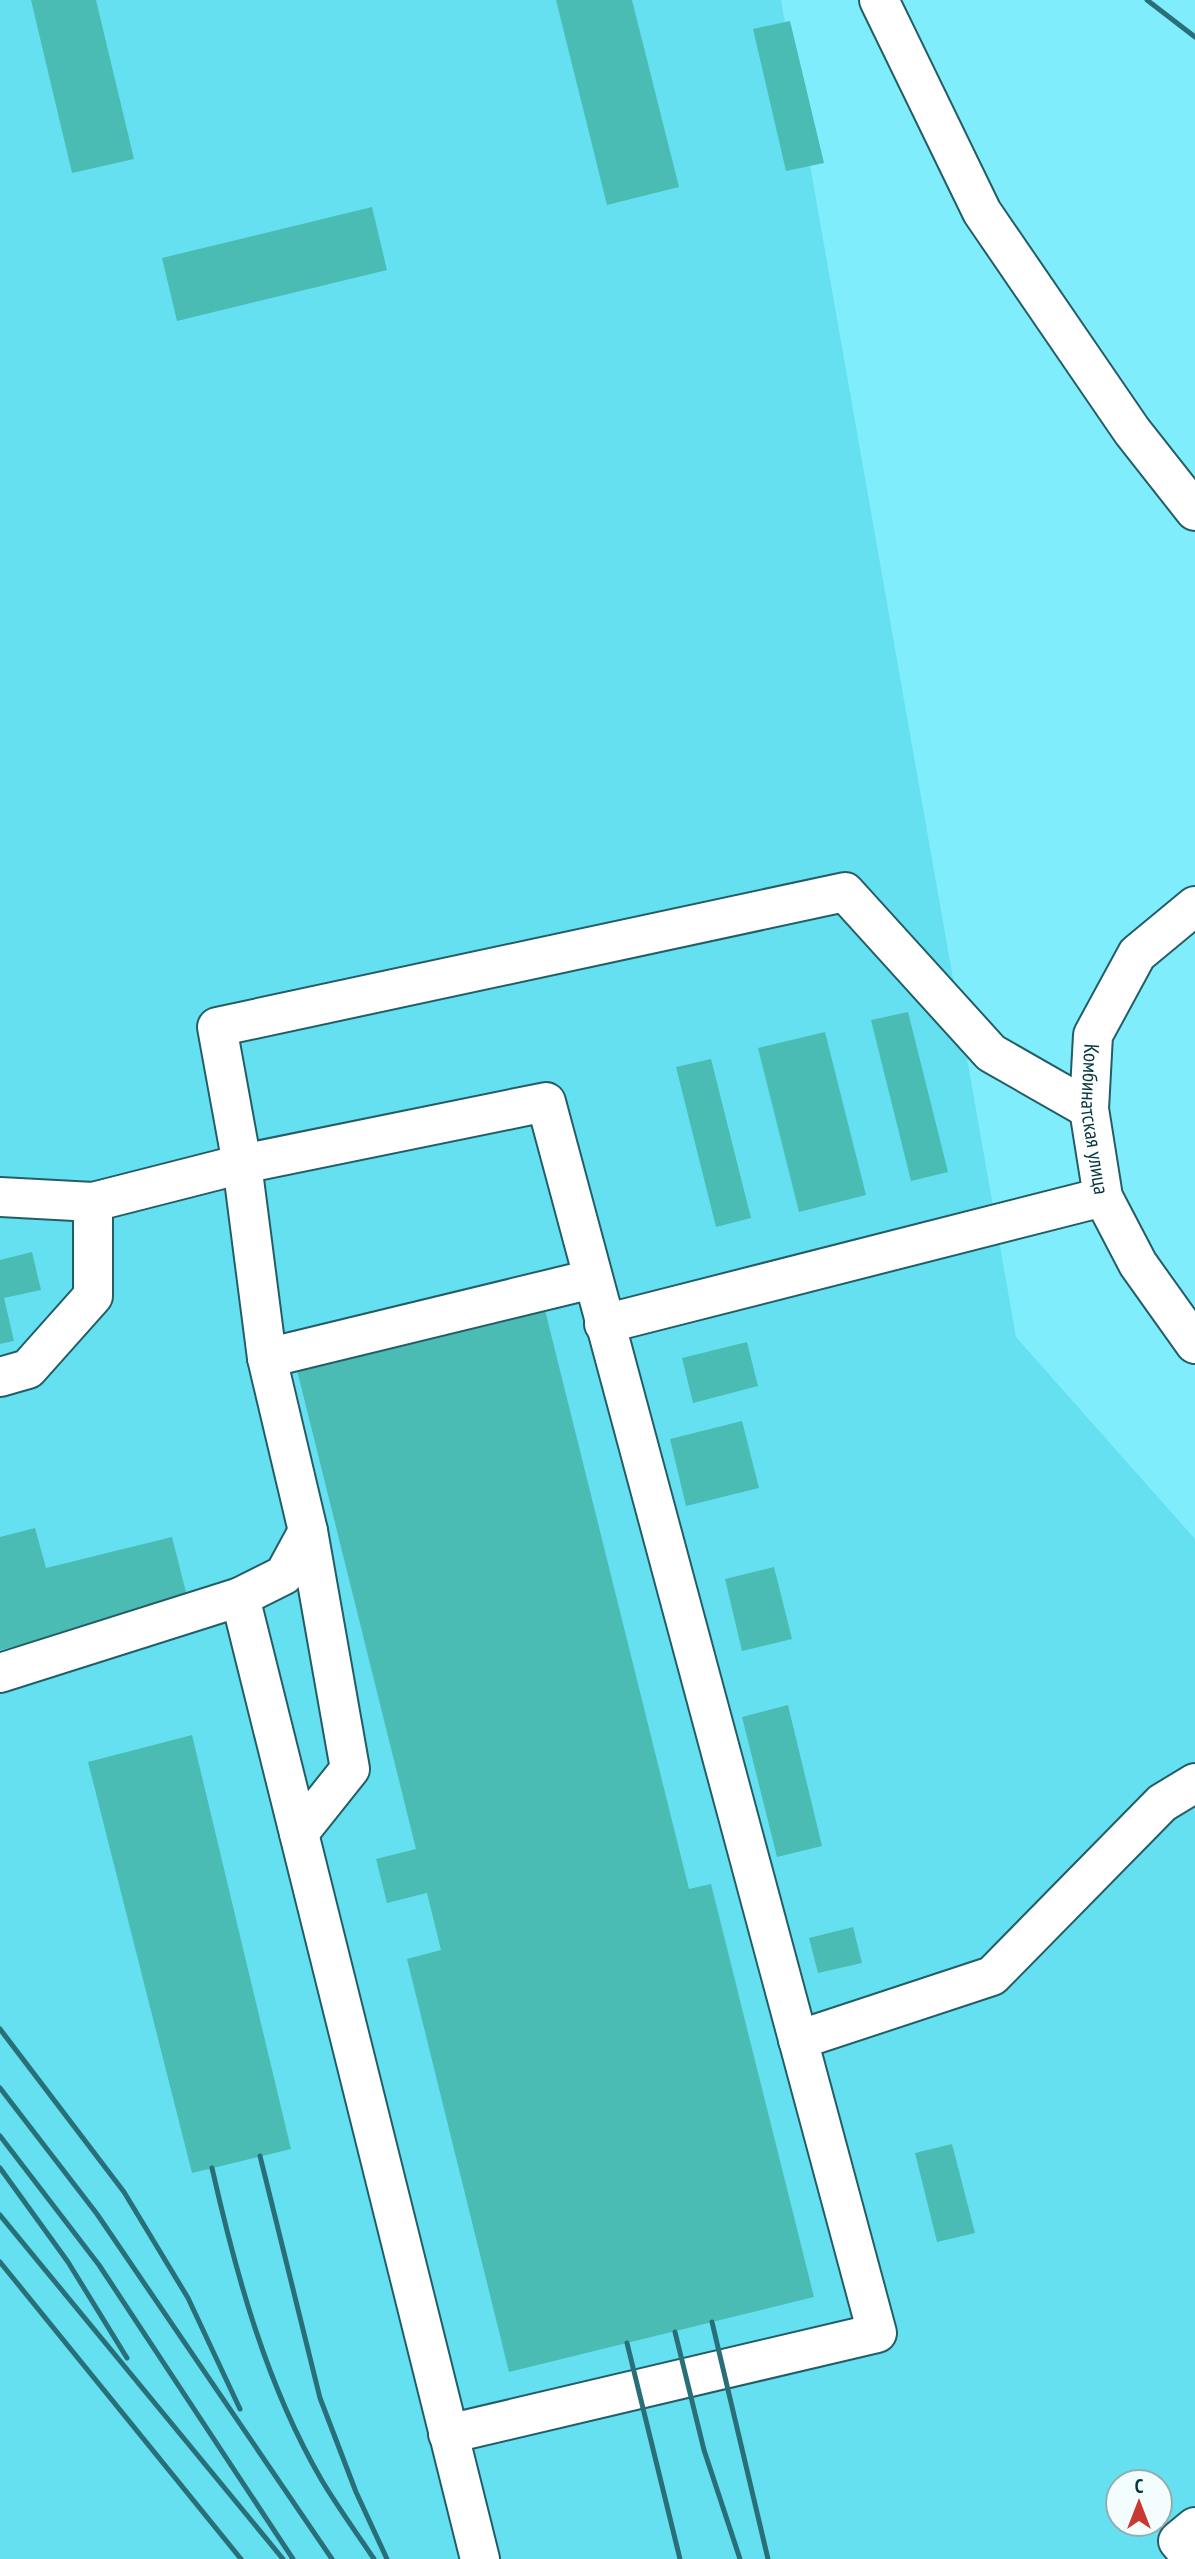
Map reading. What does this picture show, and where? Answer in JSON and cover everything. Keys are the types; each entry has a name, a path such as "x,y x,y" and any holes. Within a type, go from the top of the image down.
{"street":[{"path":"879,0 982,212 1132,431 1195,511"},
{"path":"299,1833 350,1769 308,1531 267,1358 242,1164 216,1027 845,892 991,1053 1089,1109"},
{"name":"Комбинатская улица","path":"1195,906 1137,954 1093,1035 1089,1109 1103,1197 1138,1264 1195,1344"},
{"path":"0,1197 93,1202 242,1164 546,1102 877,2333 449,2434"},
{"path":"604,1324 1103,1197"},
{"path":"0,1377 28,1369 93,1296 93,1202"},
{"path":"267,1358 592,1279"},
{"path":"0,1673 240,1597 284,1575 308,1531"},
{"path":"240,1597 480,2559"},
{"path":"798,2040 992,1976 1162,1803 1195,1783"},
{"path":"1193,2559 1178,2541 1195,2527"}],"shaded area":[{"path":"0,0 781,0 1016,1337 1195,1539 1195,2559 0,2559"}],"building":[{"path":"31,0 96,0 134,159 72,173"},
{"path":"556,0 632,0 679,187 607,205"},
{"path":"790,21 824,163 786,171 753,29"},
{"path":"372,207 387,270 177,321 162,258"},
{"path":"908,1012 948,1172 911,1181 871,1020"},
{"path":"825,1032 866,1195 799,1212 758,1048"},
{"path":"711,1059 751,1218 716,1227 676,1067"},
{"path":"32,1252 41,1290 4,1298 14,1341 0,1344 0,1260"},
{"path":"542,1298 689,1889 711,1884 814,2297 509,2372 407,1959 441,1950 427,1893 387,1903 376,1859 416,1849 294,1358"},
{"path":"747,1342 758,1386 693,1403 682,1358"},
{"path":"742,1421 759,1488 686,1506 670,1439"},
{"path":"35,1528 46,1568 172,1537 189,1604 0,1650 0,1537"},
{"path":"774,1567 792,1639 742,1651 725,1579"},
{"path":"788,1705 822,1846 777,1857 742,1717"},
{"path":"192,1735 291,2149 192,2173 88,1762"},
{"path":"853,1927 862,1963 818,1973 809,1938"},
{"path":"952,2144 975,2233 937,2242 915,2153"}],"railway":[{"path":"1147,0 1195,37"},
{"path":"0,2029 124,2192 188,2298 240,2409"},
{"path":"0,2088 97,2214 332,2559"},
{"path":"0,2136 99,2265 293,2559"},
{"path":"260,2156 320,2398 356,2492 387,2559"},
{"path":"0,2168 68,2262 127,2358"},
{"path":"212,2168 231,2248 255,2328 284,2405 321,2479 374,2559"},
{"path":"0,2215 283,2559"},
{"path":"0,2262 241,2559"},
{"path":"712,2322 768,2559"},
{"path":"675,2332 704,2450 740,2559"},
{"path":"627,2343 680,2559"}]}
